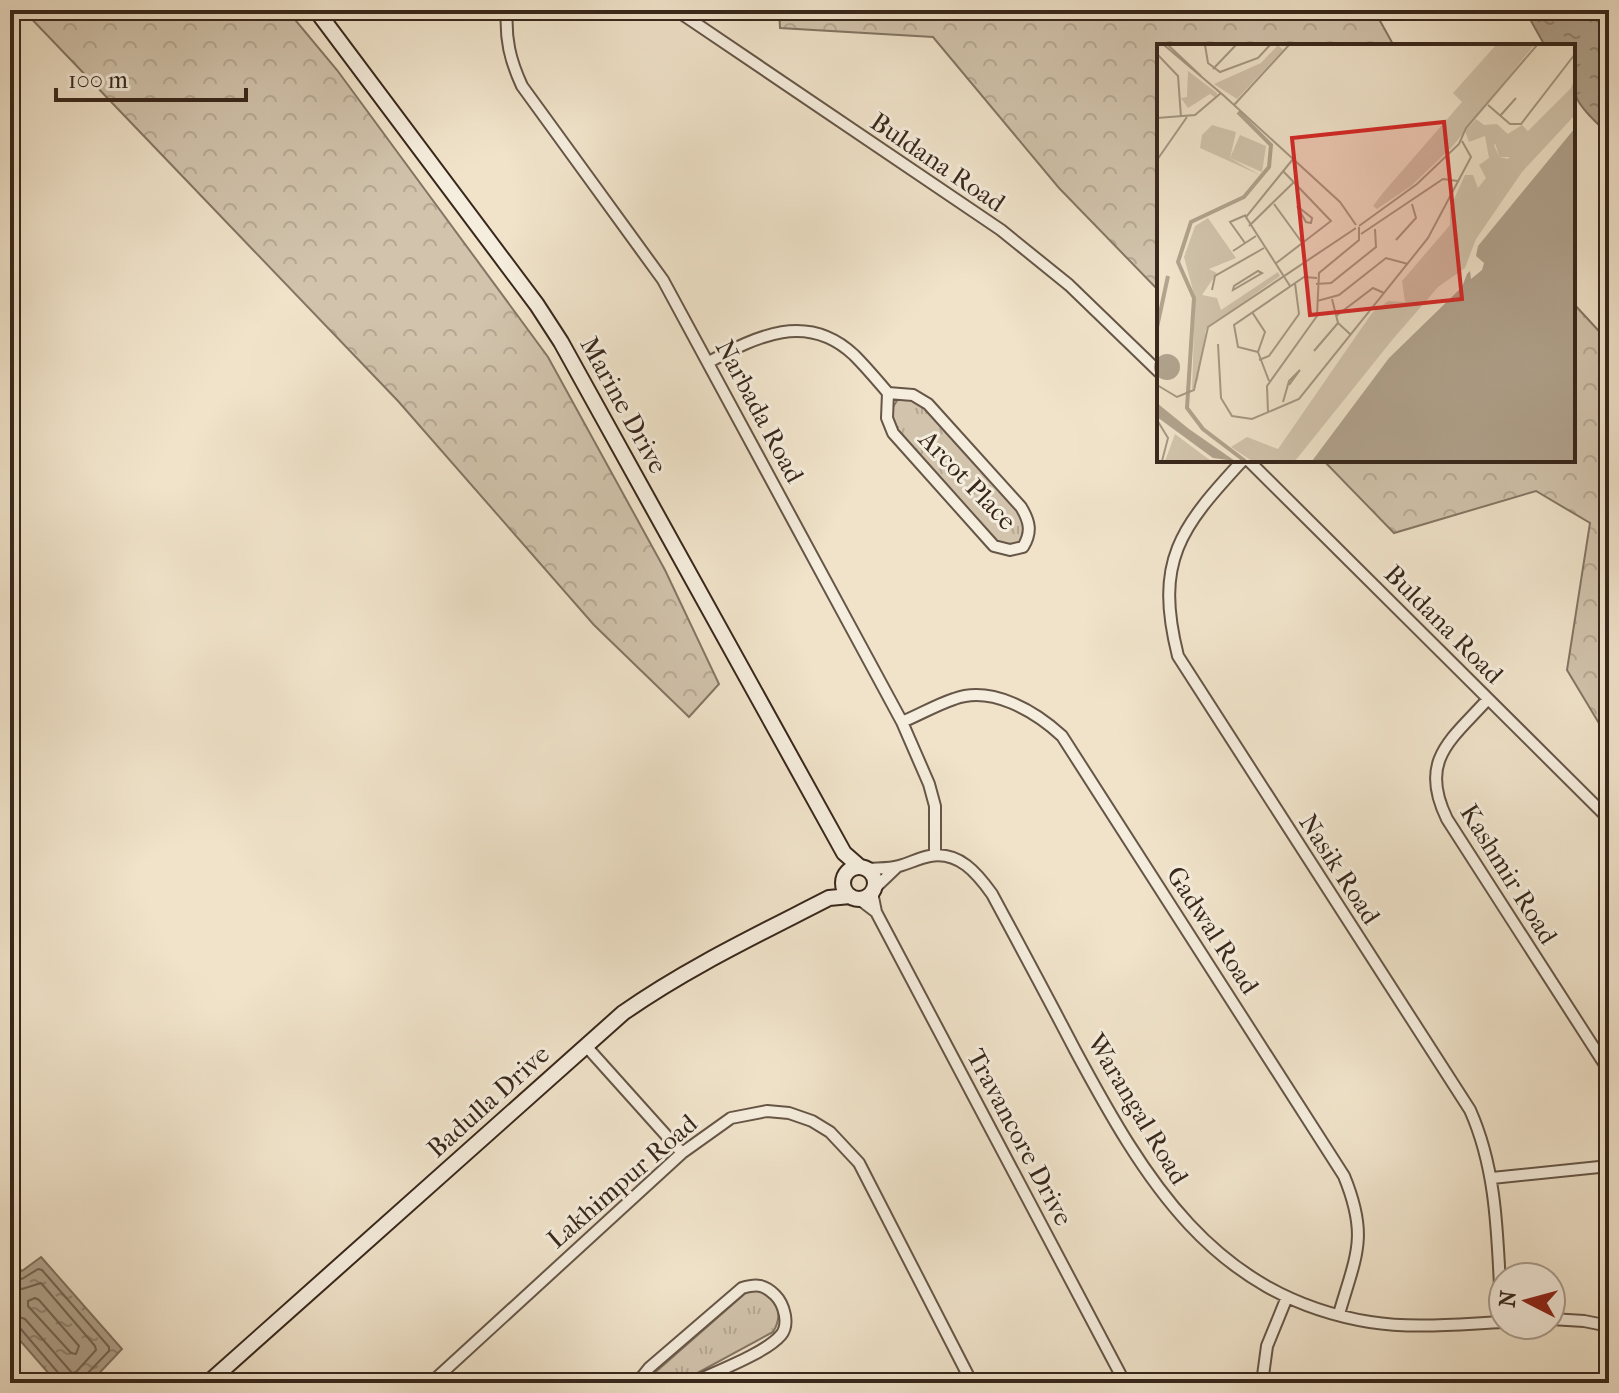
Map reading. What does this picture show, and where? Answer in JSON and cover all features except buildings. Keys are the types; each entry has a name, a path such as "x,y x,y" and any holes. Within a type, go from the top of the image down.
{"street":[{"name":"Marine Drive","path":"316,10 537,305 561,342 844,853 864,868"},
{"name":"Narbada Road","path":"507,10 505,34 511,62 522,86 663,280 902,722 929,784 935,806 935,855"},
{"name":"Buldana Road","path":"676,10 1001,230 1069,285 1157,370"},
{"path":"709,362 770,333 802,331 836,342 853,354 888,393"},
{"name":"Arcot Place","path":"888,393 913,395 928,404 1021,507 1029,524 1029,536 1023,547 1013,550 994,546 893,433 887,418 888,393"},
{"name":"Nasik Road","path":"1243,462 1194,515 1178,546 1170,573 1168,599 1178,656 1460,1093 1478,1129 1492,1178 1498,1261"},
{"name":"Buldana Road","path":"1247,462 1609,819"},
{"name":"Gadwal Road","path":"902,722 957,697 987,697 1027,709 1062,736 1344,1176 1356,1205 1360,1233 1356,1259 1339,1314"},
{"name":"Kashmir Road","path":"1488,699 1441,753 1435,783 1437,800 1609,1071"},
{"name":"Marine Drive","path":"844,853 844,886 864,894"},
{"path":"845,877 852,869 897,867 935,855"},
{"name":"Warangal Road","path":"935,855 956,859 970,866 992,894 1111,1118 1159,1190 1222,1256 1287,1297 1339,1314 1396,1325 1487,1322"},
{"path":"864,894 897,867"},
{"path":"864,868 872,874 864,894"},
{"name":"Badulla Drive","path":"829,898 845,877"},
{"name":"Badulla Drive","path":"208,1383 623,1013 653,992 829,898 864,894"},
{"name":"Travancore Drive","path":"864,894 1125,1383"},
{"path":"586,1046 682,1153"},
{"name":"Lakhimpur Road","path":"431,1383 682,1153 731,1118 758,1112 789,1113 812,1121 830,1132 859,1163 972,1383"},
{"path":"1492,1178 1609,1166"},
{"path":"637,1383 649,1368 742,1288 756,1284 769,1288 781,1301 785,1315 780,1337 692,1383"},
{"path":"1262,1383 1267,1346 1287,1297"},
{"path":"1567,1321 1609,1326"}],"green space":[{"path":"23,10 287,10 337,70 548,357 665,570 719,684 689,717 594,625 398,401"},
{"path":"779,10 1374,10 1393,44 1157,44 1157,289 1059,188 933,37 780,28"},
{"path":"1575,305 1609,342 1609,740 1567,670 1590,523 1536,491 1394,533 1325,462 1575,462"},
{"path":"903,397 920,402 1023,515 1024,537 1018,545 999,544 992,539 898,432 893,425 891,410"},
{"path":"749,1290 765,1294 775,1303 778,1317 773,1332 679,1383 643,1383"}],"water":[{"path":"1525,10 1609,10 1609,135 1586,112 1576,96 1575,44 1544,44"},
{"path":"41,1257 122,1349 90,1383 57,1383 10,1329 10,1259 22,1271"}]}
